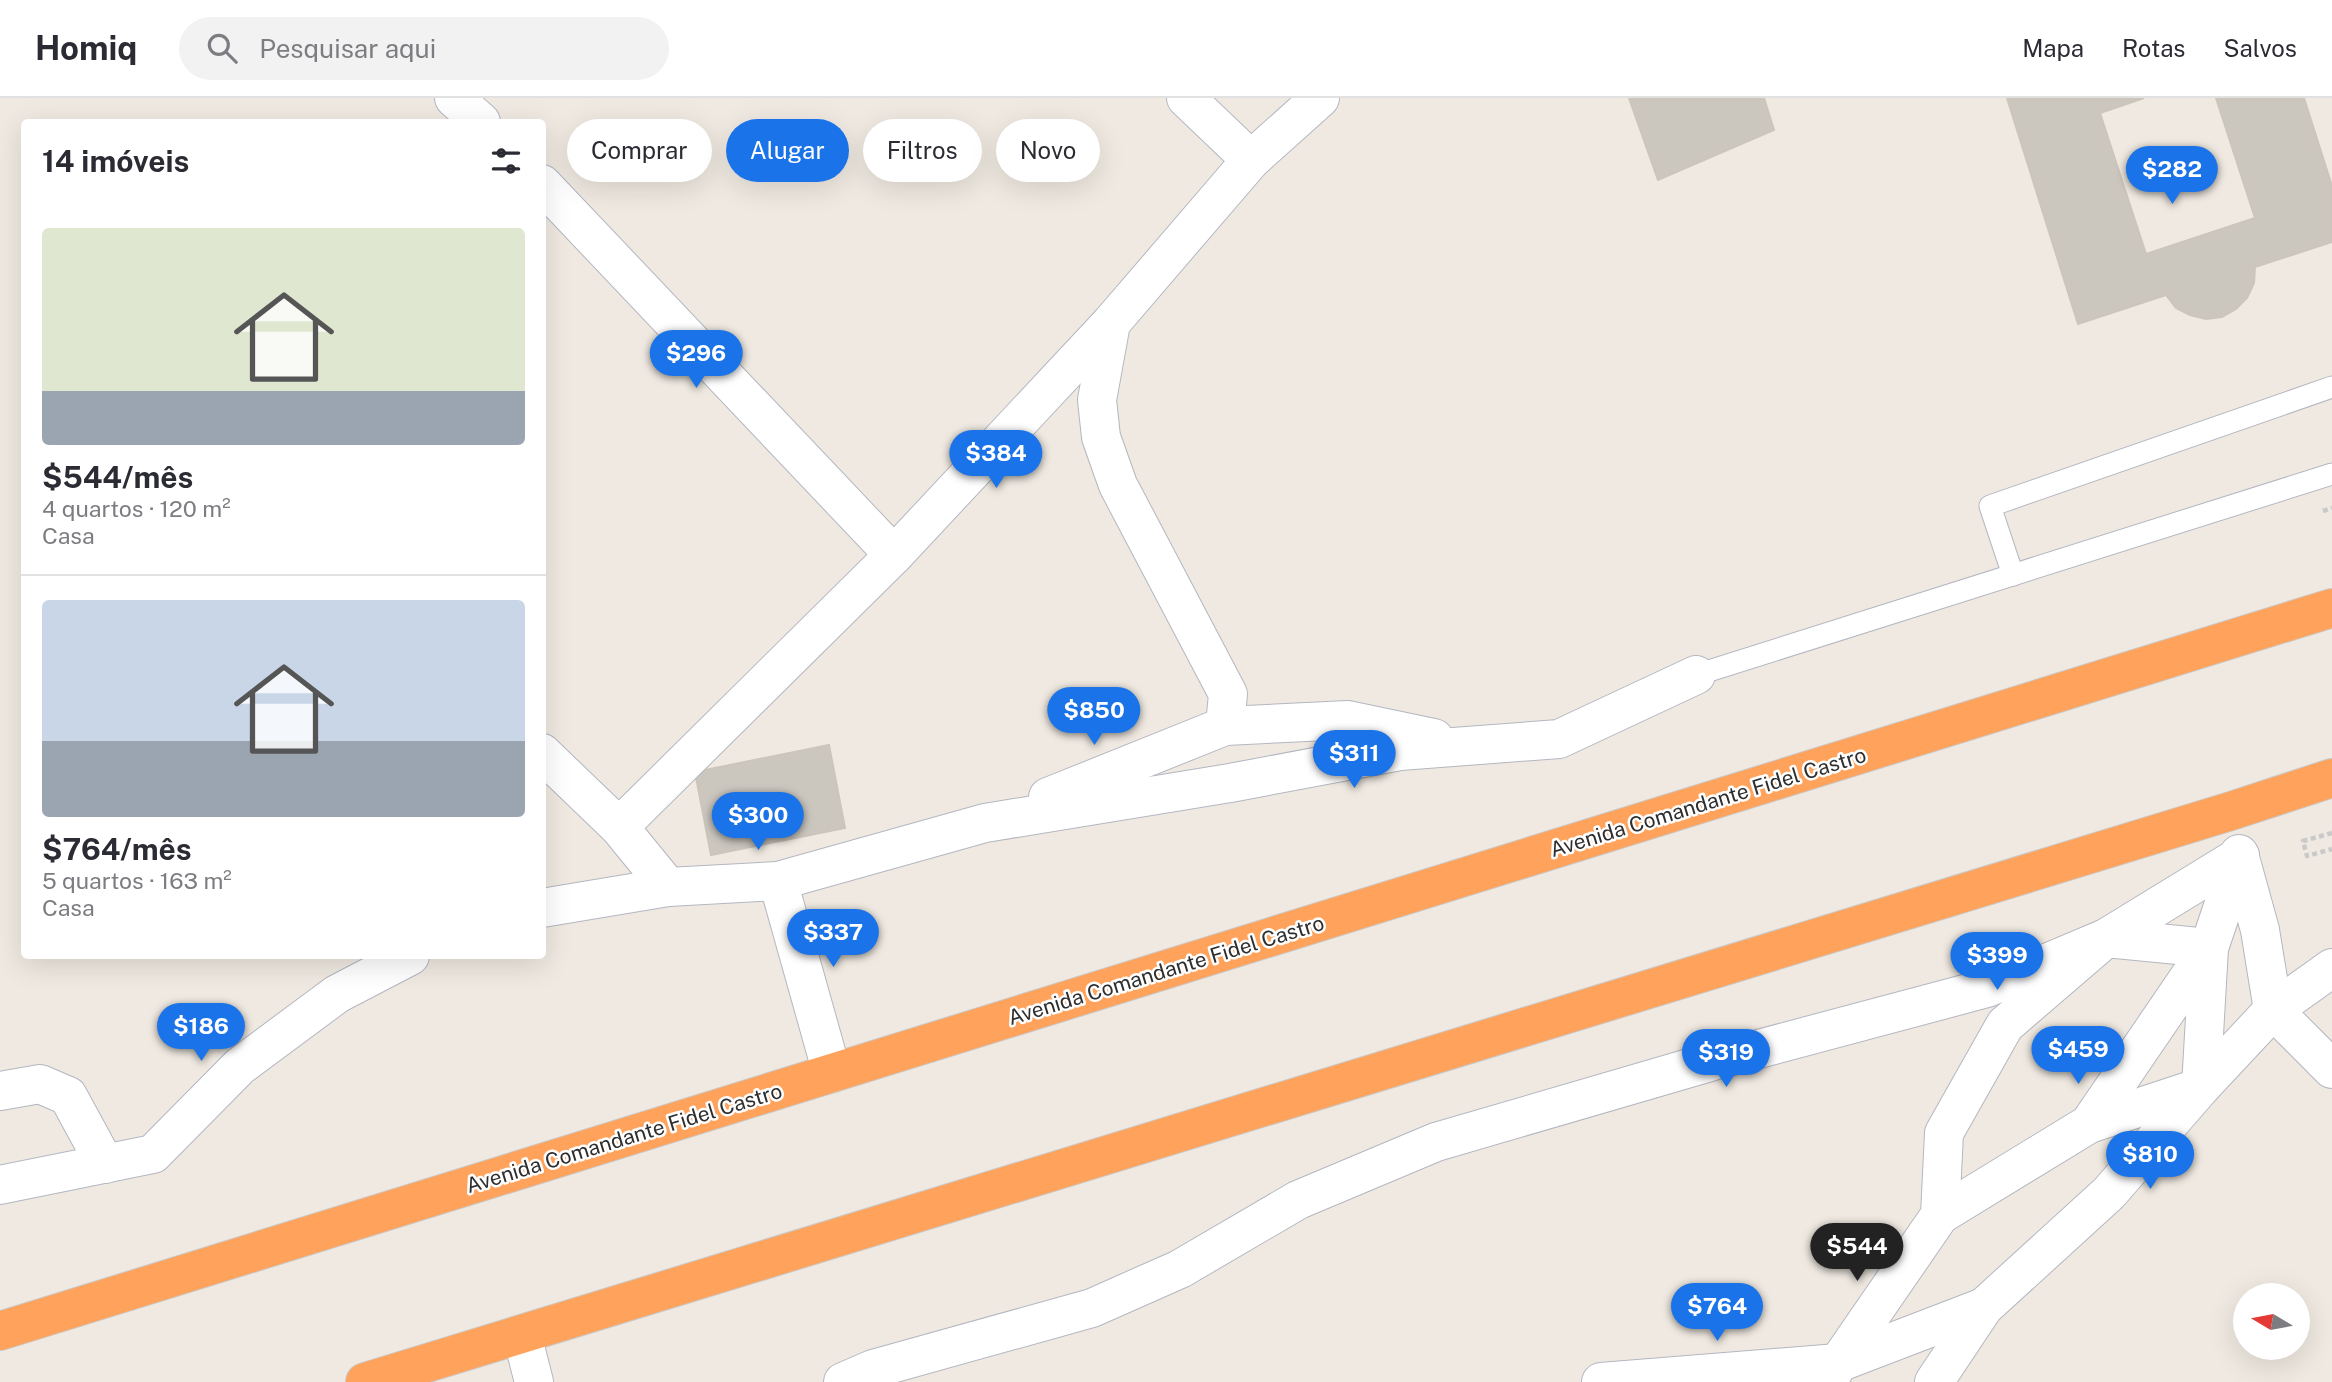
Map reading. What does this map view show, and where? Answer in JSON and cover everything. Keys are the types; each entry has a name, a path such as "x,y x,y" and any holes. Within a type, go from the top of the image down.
{"highway":[{"name":"Avenida Comandante Fidel Castro","path":"0,1331 2332,608"},
{"path":"365,1382 2332,778"}],"street":[{"path":"454,98 478,119"},
{"path":"1186,98 1251,160"},
{"path":"619,827 894,555 1111,323 1251,160 1320,98"},
{"path":"546,188 894,555"},
{"path":"1111,323 1097,400 1101,437 1118,485 1228,694 1225,726"},
{"path":"985,823 1230,783 1399,751 1559,739 1696,675"},
{"path":"546,907 668,887 778,881 985,823 1225,726 1348,720 1473,746"},
{"path":"546,757 619,827 668,887"},
{"path":"2231,811 2260,930 2273,1010 2332,1069"},
{"path":"1940,1215 1944,1133 2005,1025 2106,939 2240,856"},
{"path":"2201,1087 2209,948 2240,856"},
{"path":"778,881 832,1073"},
{"path":"844,1382 873,1369 1092,1308 1180,1269 1298,1200 1436,1142 1710,1062 1987,988 2106,939 2209,948"},
{"path":"2089,1124 2209,948"},
{"path":"0,1185 153,1154 240,1066 337,994 404,959"},
{"path":"1934,1382 1984,1307 2109,1193 2201,1087 2273,1010 2332,968"},
{"path":"0,1091 40,1084 68,1096 105,1164"},
{"path":"1843,1376 1940,1215 2089,1124 2201,1087"},
{"path":"1601,1382 1843,1376 1984,1307"},
{"path":"522,1335 534,1382"}],"lane":[{"path":"2013,575 1990,506 2332,387"},
{"path":"1696,675 2332,474"}],"path":[{"path":"2323,511 2332,508"},
{"path":"2332,833 2302,841 2307,856 2332,849"}],"building":[{"path":"1629,98 1764,98 1774,130 1658,180"},
{"path":"2007,98 2144,98 2100,113 2146,254 2255,218 2216,98 2304,98 2332,186 2332,242 2255,267 2254,283 2247,298 2236,309 2222,317 2206,319 2190,315 2176,308 2166,295 2078,324"},
{"path":"829,745 845,828 711,855 695,772"}]}
